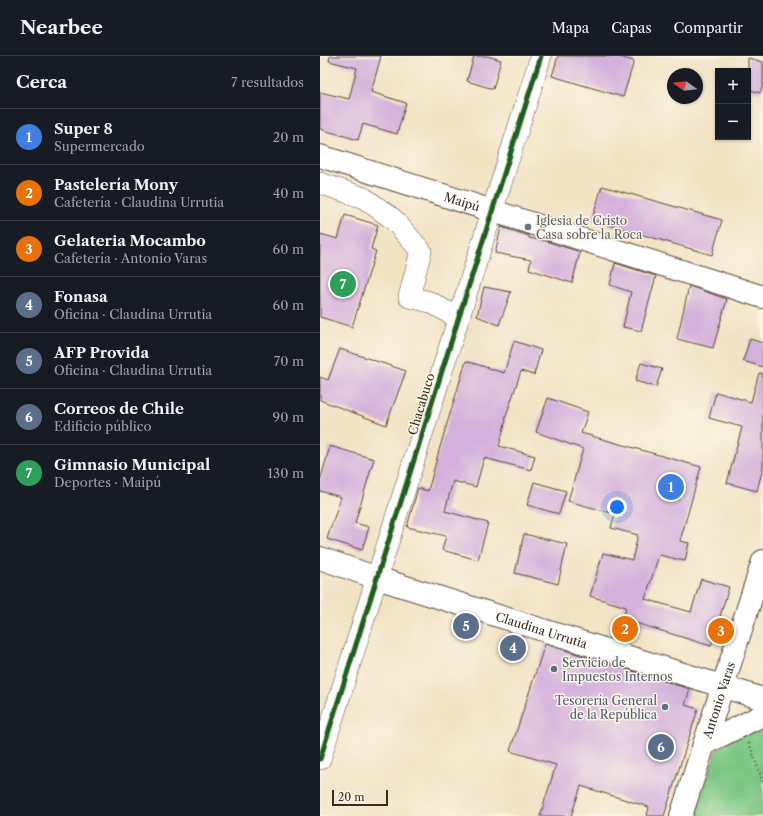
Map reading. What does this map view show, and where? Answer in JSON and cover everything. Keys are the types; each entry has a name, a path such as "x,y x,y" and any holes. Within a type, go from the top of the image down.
{"main road":[{"name":"Maipú","path":"320,156 763,297"},
{"name":"Claudina Urrutia","path":"320,558 377,578 763,699"},
{"name":"Antonio Varas","path":"681,816 763,561"},
{"path":"704,744 763,715"}],"street":[{"name":"Chacabuco","path":"320,759 541,56"},
{"path":"320,183 364,198 393,219 421,251 409,297 430,302 458,318"}],"path":[{"path":"742,725 763,782"}],"green space":[{"path":"763,724 763,816 695,816 717,748"}],"building":[{"path":"330,56 381,56 371,92 406,103 397,134 363,124 358,140 320,129 320,92 349,99 357,68 329,61"},
{"path":"474,56 487,56 501,60 493,89 467,81"},
{"path":"558,56 616,56 634,61 623,97 552,76"},
{"path":"748,58 763,62 763,85 760,93 751,90 751,68 748,68"},
{"path":"602,186 722,220 712,255 592,220"},
{"path":"345,215 378,225 371,249 376,251 352,327 320,317 320,234 338,239"},
{"path":"501,227 529,236 529,238 546,241 580,252 572,283 529,269 531,260 495,253"},
{"path":"615,263 656,276 641,331 623,327 631,292 610,285"},
{"path":"689,286 727,299 713,348 677,339"},
{"path":"484,287 511,292 499,325 477,316"},
{"path":"750,339 763,343 763,367 743,361"},
{"path":"514,341 541,350 534,375 521,371 505,419 499,446 535,456 531,470 484,458 476,487 453,481 445,511 488,523 478,560 442,550 446,536 407,527 418,488 428,491 466,361 504,373"},
{"path":"340,349 406,371 386,425 320,400 320,377 328,380"},
{"path":"641,363 662,369 656,387 635,381"},
{"path":"759,373 763,374 763,467 757,491 727,483 742,427 709,418 716,392 751,402"},
{"path":"548,398 588,412 581,433 701,467 680,541 689,543 685,561 659,555 645,599 691,612 701,579 729,587 711,646 623,619 626,607 590,596 603,553 632,560 638,535 611,528 615,514 568,501 583,449 536,432"},
{"path":"330,446 374,459 355,523 369,527 362,550 327,539 341,497 320,491 320,481"},
{"path":"534,482 566,491 559,514 527,505"},
{"path":"524,534 567,544 558,584 515,573"},
{"path":"545,644 690,689 685,705 698,709 664,816 647,816 649,807 581,786 571,816 540,816 556,765 510,751"}],"cycle path":[{"path":"320,759 541,56"}],"place":[{"name":"Iglesia de Cristo Casa sobre la Roca","path":"528,227"},
{"name":"Gimnasio Municipal","path":"343,284"},
{"name":"Super 8","path":"671,487"},
{"name":"AFP Provida","path":"466,626"},
{"name":"Pastelería Mony","path":"625,629"},
{"name":"Gelateria Mocambo","path":"721,631"},
{"name":"Fonasa","path":"513,648"},
{"name":"Servicio de Impuestos Internos","path":"554,669"},
{"name":"Tesorería General de la República","path":"665,707"},
{"name":"Correos de Chile","path":"661,747"}]}
